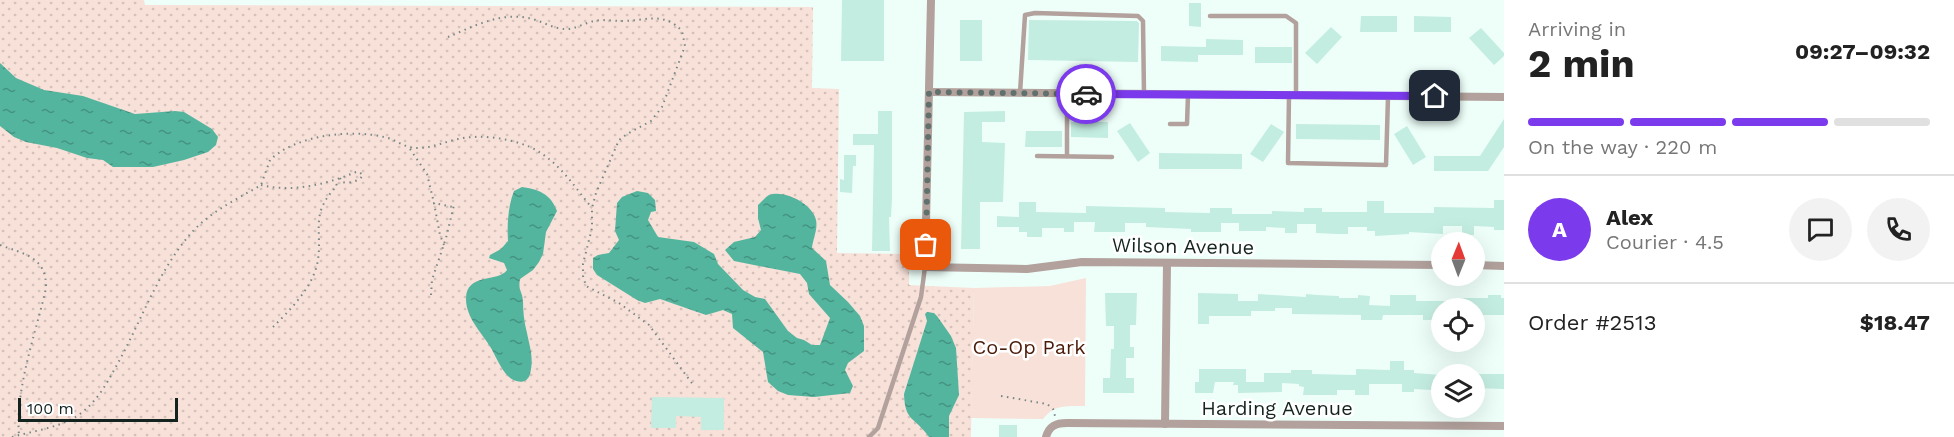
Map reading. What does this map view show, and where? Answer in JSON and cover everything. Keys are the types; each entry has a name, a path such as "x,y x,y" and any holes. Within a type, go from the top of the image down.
{"street":[{"path":"925,267 931,0"},
{"path":"929,92 1504,97"},
{"name":"Wilson Avenue","path":"925,267 1027,269 1082,262 1431,265"},
{"path":"1165,424 1167,263"},
{"path":"1485,266 1504,266"},
{"name":"Harding Avenue","path":"1053,427 1067,423 1504,426"},
{"path":"1046,437 1053,427"}],"lane":[{"path":"1020,93 1025,15 1035,13 1138,16 1143,21 1144,94"},
{"path":"1210,16 1286,16 1296,23 1288,163 1386,165 1388,96"},
{"path":"1067,94 1067,156"},
{"path":"1170,124 1187,124 1188,95"},
{"path":"1037,156 1112,157"},
{"path":"869,437 879,428 921,297 925,267"}],"path":[{"path":"448,37 487,21 515,16 568,29 595,21 623,21 657,17 670,21 682,31 685,46 662,107 651,121 619,140 607,167 592,208 592,228 583,264 583,276 586,286 619,303 649,324 694,386"},
{"path":"261,185 268,164 273,157 318,137 344,134 375,135 394,140 409,148 427,174 444,245"},
{"path":"409,148 431,147 471,137 494,138 519,143 538,151 552,161 592,208"},
{"path":"12,437 69,420 89,406 101,393 161,277 186,238 214,212 261,185 294,187 316,185 356,172 362,173 359,179 340,185 329,194 318,218 318,259 312,278 273,327"},
{"path":"338,179 346,184"},
{"path":"338,179 340,185"},
{"path":"335,188 338,179"},
{"path":"431,296 432,279 454,206 434,203"},
{"path":"0,245 34,259 44,269 46,276 46,288 22,388 19,435"},
{"path":"1001,396 1051,406 1055,411 1053,427"}],"green space":[{"path":"0,0 144,0 145,5 813,7 812,88 839,89 837,253 909,254 909,285 974,288 971,437 0,437"},
{"name":"Co-Op Park","path":"1086,278 1085,406 1057,408 1043,419 971,418 974,288 1050,286"}],"water":[{"path":"0,63 16,78 44,90 83,96 135,114 184,112 212,129 218,137 216,145 208,152 153,167 113,167 103,160 26,142 14,137 0,126"},
{"path":"522,187 548,196 557,211 546,232 543,254 539,262 533,270 520,279 524,321 532,363 528,378 520,382 508,376 503,370 472,319 466,299 471,285 477,281 503,274 507,270 504,263 489,258 508,241 510,203 514,191"},
{"path":"637,191 648,193 655,200 656,211 651,212 648,220 658,237 694,242 714,254 718,264 743,290 755,297 765,299 788,331 812,345 820,345 830,318 809,294 807,283 800,274 734,261 725,250 734,242 755,237 761,230 758,205 769,195 790,196 810,208 816,220 812,248 826,261 830,285 860,316 864,326 864,351 848,363 845,370 853,386 850,393 814,397 788,395 778,391 768,382 763,352 733,328 732,314 723,310 706,315 660,299 645,303 597,275 593,269 593,258 609,253 619,240 615,231 617,203 622,197"},
{"path":"927,312 937,316 951,336 956,348 959,395 949,416 949,437 929,437 906,410 904,394 927,321 925,314"}],"building":[{"path":"842,0 884,0 884,61 841,61"},
{"path":"1189,3 1201,3 1201,27 1189,26"},
{"path":"1361,16 1397,16 1397,32 1360,32"},
{"path":"1414,16 1451,17 1451,32 1414,32"},
{"path":"960,20 982,20 982,61 960,61"},
{"path":"1029,20 1137,21 1139,23 1138,62 1028,60"},
{"path":"1331,27 1342,37 1317,64 1305,53"},
{"path":"1481,28 1504,53 1504,56 1494,65 1469,38"},
{"path":"1206,39 1243,40 1243,55 1198,55 1198,62 1161,61 1161,46 1206,47"},
{"path":"1255,47 1292,47 1292,63 1255,63"},
{"path":"878,111 892,111 890,251 872,251 874,145 853,145 853,134 878,134"},
{"path":"1005,111 1005,122 982,122 982,142 1005,143 1003,202 980,202 980,249 961,249 964,112"},
{"path":"1504,119 1504,147 1488,171 1434,171 1434,156 1480,156"},
{"path":"1071,122 1108,122 1108,138 1071,137"},
{"path":"1130,123 1150,153 1138,162 1117,131"},
{"path":"1271,124 1284,132 1263,162 1250,154"},
{"path":"1296,124 1380,125 1380,140 1296,139"},
{"path":"1407,126 1426,157 1413,165 1394,134"},
{"path":"1026,131 1062,131 1062,147 1025,147"},
{"path":"1159,153 1242,154 1242,169 1159,169"},
{"path":"844,155 856,155 856,166 853,166 852,193 840,192 840,179 844,180"},
{"path":"1494,200 1504,200 1504,230 1474,226 1474,232 1462,232 1462,226 1443,226 1443,232 1409,232 1409,234 1375,236 1375,231 1367,231 1367,227 1348,227 1348,234 1316,233 1316,224 1297,224 1297,233 1285,233 1285,228 1266,227 1266,231 1239,231 1239,223 1221,223 1221,232 1191,232 1191,229 1146,227 1146,223 1125,223 1125,232 1094,232 1095,222 1074,222 1074,232 1064,232 1064,228 1042,228 1042,237 1027,237 1027,232 1019,232 1019,227 997,227 997,216 1019,217 1019,202 1036,202 1036,212 1086,213 1086,206 1165,208 1165,212 1210,213 1210,208 1232,208 1232,214 1272,214 1272,211 1304,212 1304,208 1322,208 1322,212 1367,212 1367,201 1384,201 1384,213 1434,213 1434,207 1494,208"},
{"path":"1105,293 1137,293 1136,325 1130,325 1130,347 1134,347 1134,358 1126,358 1126,378 1134,378 1134,393 1103,393 1103,378 1110,378 1111,349 1114,349 1114,326 1106,326"},
{"path":"1198,293 1238,294 1238,301 1258,301 1258,294 1306,297 1306,294 1339,296 1339,298 1370,296 1369,305 1390,306 1390,295 1416,295 1416,301 1431,301 1431,320 1423,320 1423,315 1383,315 1382,320 1361,320 1361,315 1292,314 1292,308 1275,308 1275,311 1251,311 1251,316 1209,316 1209,324 1198,324"},
{"path":"1488,295 1501,295 1501,298 1504,298 1504,315 1485,315 1485,298 1488,298"},
{"path":"1390,361 1404,361 1404,370 1431,374 1431,390 1414,389 1414,392 1402,392 1402,384 1369,384 1369,395 1355,395 1355,390 1337,390 1337,395 1303,395 1304,387 1299,384 1282,383 1282,392 1238,393 1238,385 1233,385 1234,382 1215,382 1213,393 1195,393 1195,382 1199,382 1199,369 1246,369 1246,382 1264,382 1264,373 1291,373 1291,370 1312,370 1312,374 1356,375 1356,369 1390,370"},
{"path":"1485,374 1504,374 1504,389 1485,388"},
{"path":"652,397 724,398 724,430 701,430 701,417 676,416 676,428 651,428"},
{"path":"999,425 1017,425 1017,437 999,437"}],"way so far":[{"path":"926,245 929,92 1086,94"}],"route":[{"path":"1086,94 1435,96"}]}
